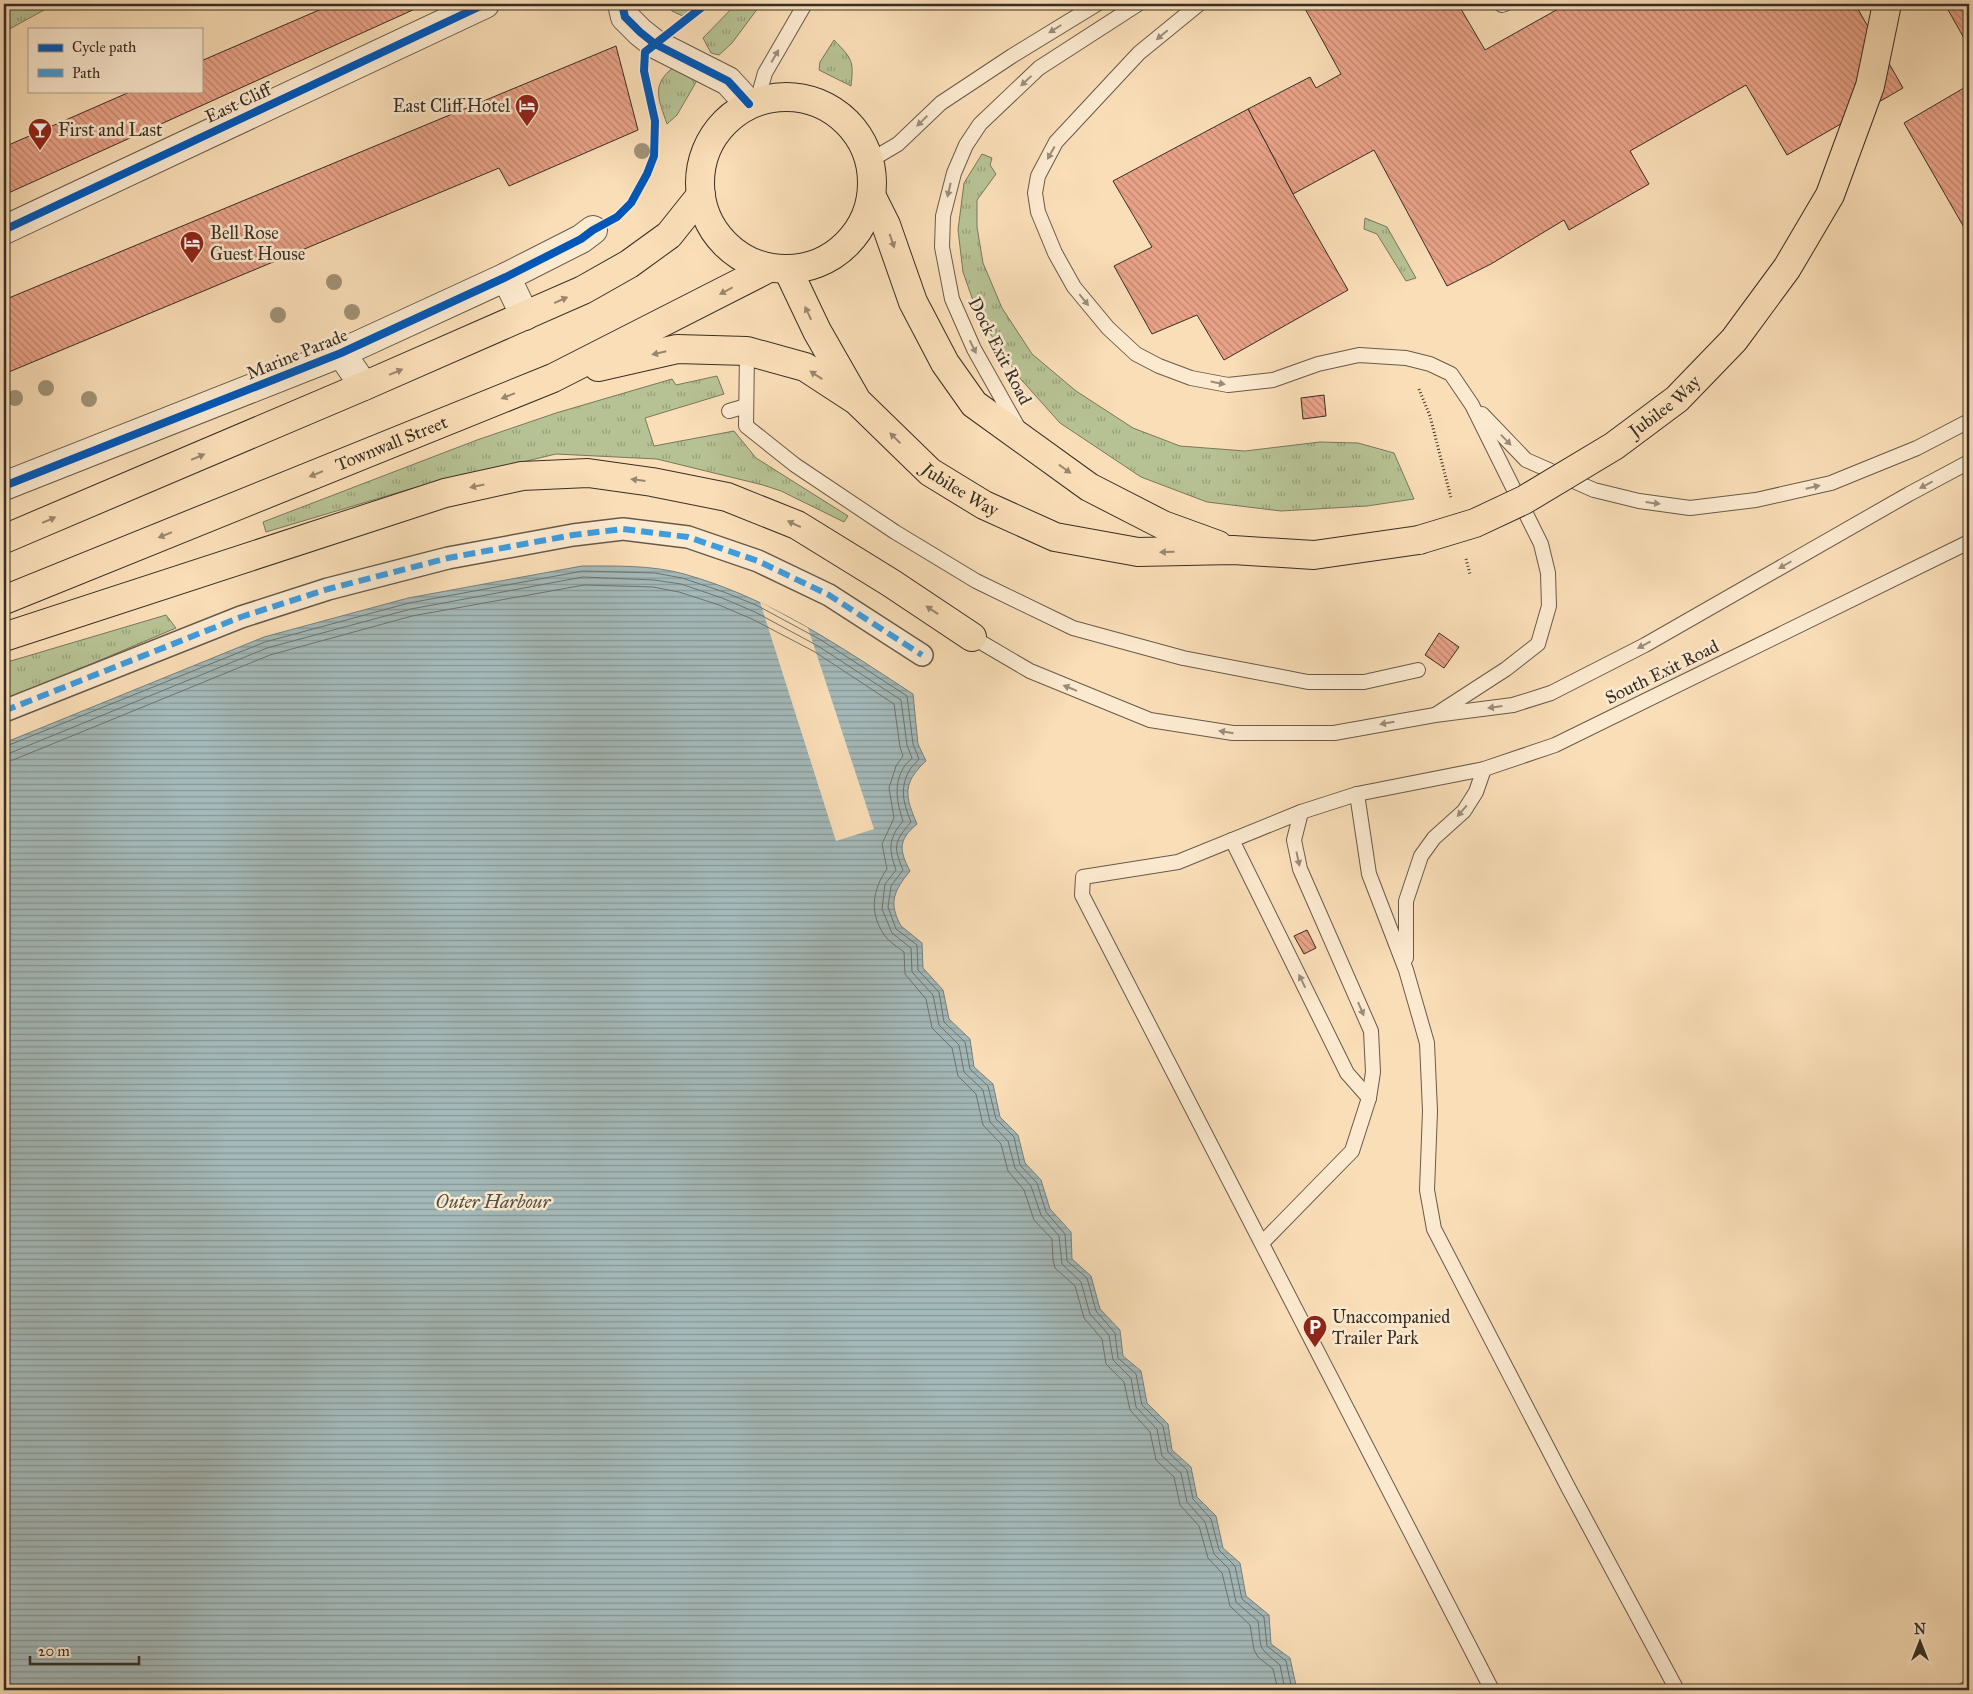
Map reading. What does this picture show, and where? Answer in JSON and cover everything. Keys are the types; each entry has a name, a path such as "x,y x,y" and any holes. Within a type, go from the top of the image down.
{"highway":[{"name":"Jubilee Way","path":"779,269 857,401 930,472 984,505 1055,537 1138,552 1233,550 1314,555 1419,540 1475,523 1524,500 1614,446 1677,399 1734,340 1787,268 1830,195 1870,86 1887,4"},
{"path":"777,97 797,97 822,104 844,118 860,137 871,160 874,178 872,197 866,220 852,240 834,256 812,266 779,269 749,261 716,234 706,216 700,195 700,174 710,142 730,115 753,102 777,97"},
{"path":"4,540 583,290 629,264 669,235 700,195"},
{"name":"Jubilee Way","path":"872,197 886,226 913,302 945,363 974,404 1090,487 1163,525 1233,550"},
{"name":"Townwall Street","path":"4,600 553,378 779,269"},
{"path":"553,378 677,349 747,351 805,368 857,401"},
{"path":"4,637 445,493 522,476 588,473 652,482 728,498 797,524 972,637"}],"street":[{"name":"East Cliff","path":"4,230 485,4"},
{"path":"622,4 625,17 655,44 728,81 753,102"},
{"name":"Marine Parade","path":"4,486 341,353 506,277 580,239 593,230"},
{"path":"506,277 525,316"},
{"name":"Marine Parade","path":"341,353 364,386"},
{"path":"4,711 241,617 328,589 448,558 573,535 623,529 688,537 758,561 829,595 922,655"}],"lane":[{"path":"753,102 765,73 805,4"},
{"path":"871,160 898,144 941,103 1012,56 1097,4"},
{"name":"Dock Exit Road","path":"1026,441 974,349 952,299 942,246 943,216 954,172 966,145 980,124 1040,68 1138,4"},
{"path":"1199,4 1139,53 1056,142 1038,176 1035,193 1038,212 1055,252 1074,288 1108,328 1136,354 1191,378 1228,385 1273,380 1318,364 1360,356 1406,358 1430,364 1451,374 1472,405 1541,544 1548,573 1549,606 1538,644 1506,669 1435,715"},
{"path":"747,351 746,426 795,465 895,532 976,581 1073,628 1183,658 1308,682 1364,682 1418,670"},
{"path":"1472,405 1526,460 1594,490 1639,501 1690,508 1756,500 1831,483 1916,448 1969,420"},
{"path":"729,411 746,406"},
{"path":"972,637 1030,671 1150,720 1233,733 1334,733 1435,715 1513,705 1552,693 1645,645 1909,494 1969,462"},
{"name":"South Exit Road","path":"1262,1243 1082,895 1083,877 1178,862 1301,812 1357,794 1484,769 1538,752 1575,736 1714,668 1736,655 1969,542"},
{"path":"1406,970 1406,901 1421,856 1434,838 1464,811 1476,792 1484,769"},
{"path":"1357,794 1369,874 1406,970 1426,1043 1430,1111 1427,1190 1434,1229 1569,1489 1677,1690"},
{"path":"1301,812 1294,840 1300,869 1371,1031 1373,1072 1369,1098 1352,1151 1262,1243 1492,1690"},
{"path":"1232,840 1347,1073 1369,1098"},
{"path":"1964,1690 1969,1687"}],"path":[{"path":"1406,358 1430,416 1451,500"},
{"path":"1465,555 1470,574"}],"green space":[{"path":"4,4 55,4 4,32"},
{"path":"668,4 698,4 701,7 687,18 672,11"},
{"path":"736,4 761,4 732,43 719,55 711,53 703,38"},
{"path":"834,40 848,56 852,65 851,86 819,70 820,62"},
{"path":"674,67 699,77 677,115 667,124 659,100 659,87 666,74"},
{"path":"982,154 992,158 990,165 996,174 977,200 977,227 983,263 1002,308 1032,354 1076,391 1133,428 1180,446 1245,451 1320,442 1358,443 1394,453 1414,499 1367,506 1281,511 1207,502 1141,477 1060,423 1018,376 978,315 963,272 958,230 964,183"},
{"path":"1365,218 1387,227 1416,278 1406,281 1377,234 1364,229"},
{"path":"717,376 724,394 645,418 654,446 734,431 756,458 848,516 844,522 781,491 657,459 556,454 410,489 266,532 263,522 477,440 556,413 672,379 676,385"},
{"path":"166,615 176,628 4,701 4,663"}],"water":[{"name":"Outer Harbour","path":"582,566 659,569 684,574 715,584 745,596 803,625 913,694 918,744 926,761 909,783 908,798 917,824 906,835 902,846 902,851 910,871 900,885 895,897 894,903 897,918 901,926 922,943 923,968 943,990 949,1019 970,1039 974,1067 993,1084 1000,1117 1018,1135 1025,1163 1041,1180 1050,1209 1071,1232 1072,1259 1091,1276 1100,1309 1120,1330 1123,1356 1141,1371 1147,1403 1168,1424 1172,1450 1191,1467 1197,1497 1216,1516 1223,1548 1240,1563 1246,1596 1269,1615 1271,1644 1290,1658 1297,1690 4,1690 4,743 264,637 408,598"}],"pier":[{"path":"760,602 808,628 874,829 836,841"}],"building":[{"path":"333,4 426,4 4,195 4,147 130,92 202,92 202,61"},
{"path":"1458,4 1485,50 1567,4 1855,4 1903,88 1787,155 1746,85 1630,151 1649,184 1569,230 1564,220 1491,264 1447,286 1374,150 1293,194 1248,109 1310,77 1316,88 1341,74 1303,5"},
{"path":"1955,4 1969,4 1969,47 1947,8"},
{"path":"616,46 638,130 509,186 499,168 4,374 4,300"},
{"path":"1969,85 1969,236 1904,123"},
{"path":"1248,109 1293,194 1348,290 1224,360 1197,315 1152,334 1114,266 1152,247 1113,181"},
{"path":"1324,395 1326,416 1303,419 1301,398"},
{"path":"1439,633 1459,647 1444,668 1425,655"},
{"path":"1307,930 1316,948 1304,954 1294,936"}],"marked path":[{"path":"4,711 241,617 328,589 448,558 573,535 623,529 688,537 758,561 829,595 922,655"}],"cycle path":[{"path":"4,230 485,4"},
{"path":"622,4 625,17 655,44 728,81 749,104"},
{"path":"4,486 341,353 506,277 581,239 617,217 631,203 647,174 654,156 655,121 644,71 645,52 706,4"}],"place":[{"name":"East Cliff Hotel","path":"527,127"},
{"name":"First and Last","path":"40,151"},
{"name":"Bell Rose Guest House","path":"192,264"},
{"name":"Unaccompanied Trailer Park","path":"1315,1348"}]}
